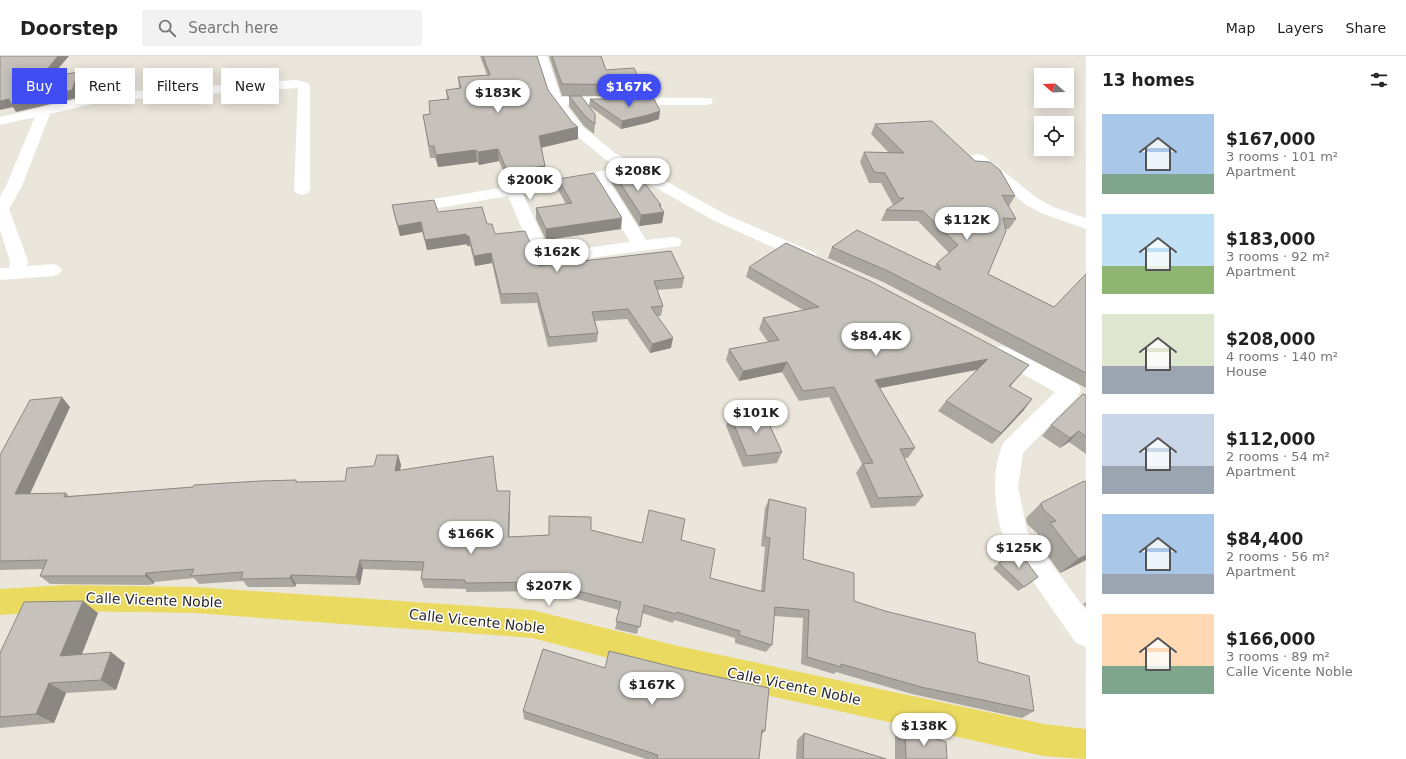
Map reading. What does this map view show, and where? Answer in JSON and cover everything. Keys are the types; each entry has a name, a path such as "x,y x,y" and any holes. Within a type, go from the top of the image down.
{"main road":[{"name":"Calle Vicente Noble","path":"0,602 66,598 196,600 532,624 678,661 1044,740 1086,745"}],"street":[{"path":"542,56 556,101 578,130 610,156 719,217 826,264"},
{"path":"0,120 105,97 296,84 304,86 302,190"},
{"path":"556,101 706,101"},
{"path":"8,274 20,261 1,209 14,186 45,110"},
{"path":"978,158 1031,201 1047,210 1086,224"},
{"path":"421,206 635,170"},
{"path":"598,176 641,246"},
{"path":"513,190 544,259 673,242"},
{"path":"8,274 53,270"},
{"path":"987,346 1078,395 1012,449 1006,487 1015,536 1079,623"}],"building":[{"path":"0,56 58,56 48,68 12,68 12,104 9,99 0,101"},
{"path":"483,56 537,56 548,90 572,122 578,127 539,136 545,166 507,171 498,149 436,155 434,146 429,146 423,115 430,114 429,101 449,99 446,90 461,88 458,77 490,75"},
{"path":"552,56 601,56 606,70 634,68 639,79 645,78 648,85 562,84"},
{"path":"75,73 75,81 72,90 67,91 67,74"},
{"path":"569,96 581,96 595,114 595,124 585,116"},
{"path":"590,99 654,99 660,111 622,121"},
{"path":"932,121 975,161 990,162 1000,170 1015,196 1002,195 1016,219 1003,218 1006,231 988,274 1054,307 1086,274 1086,373 888,271 832,247 857,230 941,270 937,263 958,245 923,211 886,210 904,198 899,198 885,173 874,172 864,152 904,153 875,124"},
{"path":"611,169 616,171 634,169 661,205 659,205 664,212 641,215"},
{"path":"594,173 622,218 546,229 536,208 572,203 558,179"},
{"path":"434,200 438,212 482,207 487,224 492,224 495,234 525,231 533,250 537,254 539,266 671,251 684,278 654,281 663,306 651,307 673,338 652,344 628,309 592,312 598,333 549,337 537,293 501,294 491,253 474,256 469,236 466,236 466,234 425,240 421,222 398,226 392,205"},
{"path":"786,243 872,282 1029,365 1009,386 1032,399 1001,433 946,401 988,359 875,380 915,448 900,449 923,496 878,498 863,464 873,463 834,387 803,391 787,362 743,371 729,349 779,340 763,318 819,307 749,267"},
{"path":"1083,394 1086,395 1086,437 1079,431 1070,438 1051,425"},
{"path":"62,397 15,494 66,493 64,497 193,487 194,485 260,481 345,481 347,468 374,466 377,455 398,455 395,471 493,456 497,491 510,491 508,537 549,535 549,516 591,517 591,530 642,543 649,510 685,519 681,540 715,549 710,578 764,592 770,538 765,537 769,499 806,508 803,559 854,573 854,601 885,611 975,633 978,662 1029,676 1034,711 921,687 841,664 841,667 807,657 809,610 775,607 772,645 739,635 740,631 677,612 676,614 644,605 640,627 616,621 621,602 574,590 542,588 543,582 465,583 465,580 421,579 424,562 360,560 356,577 291,575 290,578 241,579 243,572 191,576 194,569 146,573 145,576 40,576 47,560 0,561 0,455 30,400"},
{"path":"763,411 782,452 747,456 730,415"},
{"path":"1084,481 1086,482 1086,555 1078,559 1050,523 1056,521 1043,509 1041,503"},
{"path":"1018,550 1038,577 1024,587 999,563"},
{"path":"83,601 60,656 111,652 101,680 49,683 36,714 0,717 0,653 24,602"},
{"path":"543,649 605,668 609,651 681,669 769,688 765,731 762,730 759,759 657,759 658,755 523,711"},
{"path":"905,729 946,742 947,759 906,759"},
{"path":"804,733 886,759 803,759"}]}
